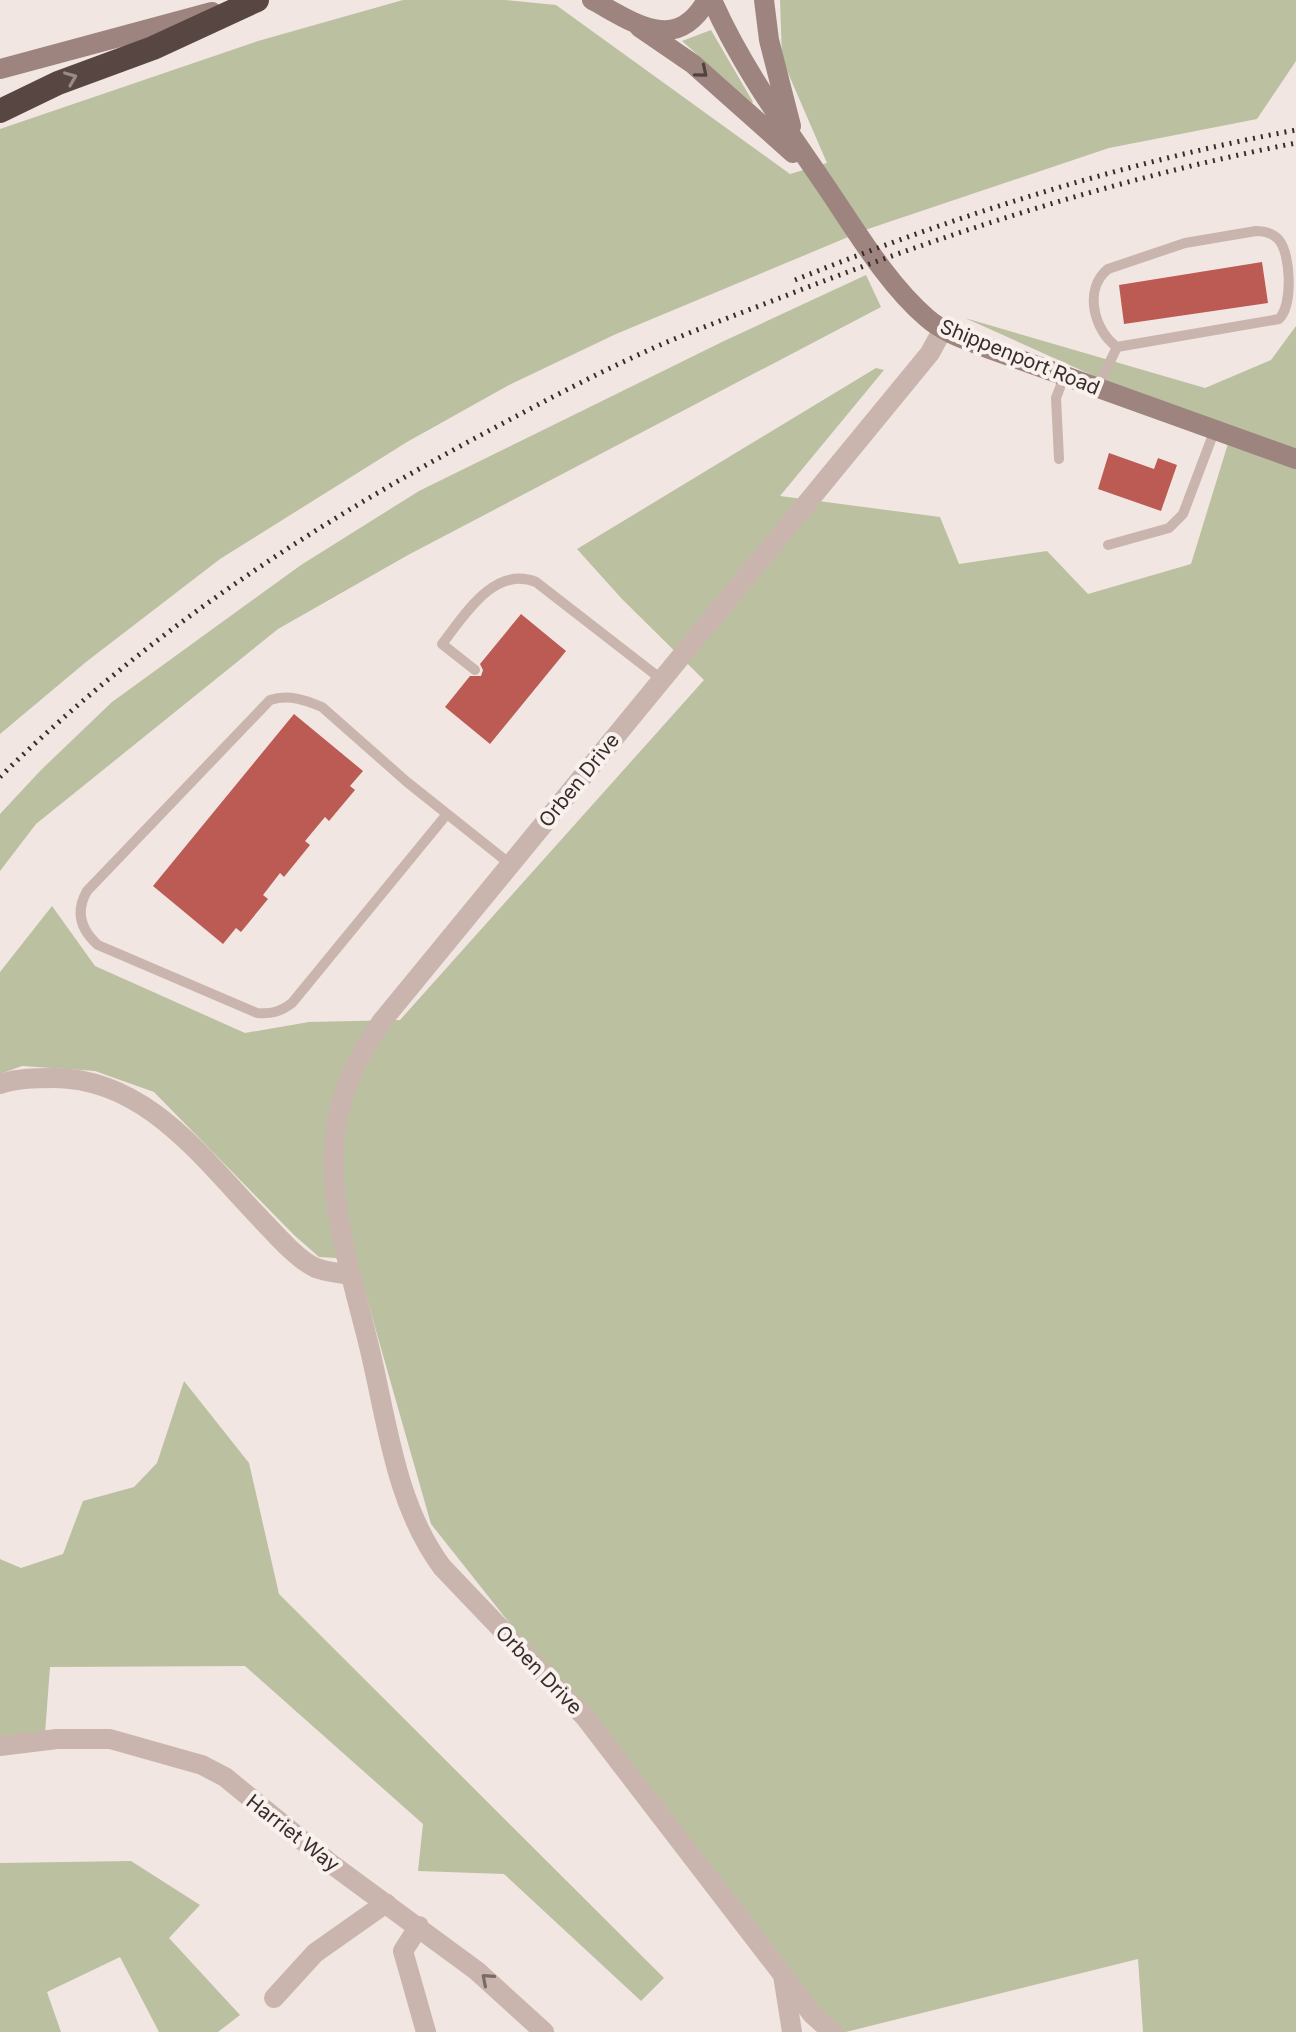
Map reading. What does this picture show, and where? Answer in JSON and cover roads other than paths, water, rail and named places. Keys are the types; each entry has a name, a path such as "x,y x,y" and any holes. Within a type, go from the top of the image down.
{"highway":[{"path":"0,111 58,83 153,48 256,0"}],"street":[{"path":"0,69 256,0"},
{"path":"592,0 693,64 822,180"},
{"path":"639,27 669,30 680,27 694,18 709,0"},
{"name":"Shippenport Road","path":"709,0 737,52 865,245 929,320 943,329 1064,377 1296,459"},
{"path":"764,0 777,77 797,145"},
{"name":"Orben Drive","path":"792,2032 783,1975 584,1716 451,1577 424,1542 399,1478 339,1214 333,1162 339,1108 346,1082 360,1053 382,1021 930,353 943,329"},
{"path":"0,1084 13,1080 67,1078 97,1084 127,1095 151,1109 174,1129 282,1241 315,1268 352,1276"},
{"name":"Harriet Way","path":"0,1746 57,1739 110,1739 202,1765 225,1777 330,1863 477,1971 544,2032"},
{"path":"274,1998 315,1953 386,1903"},
{"path":"419,1926 403,1951 426,2032"},
{"path":"783,1975 812,2014 832,2032"}],"lane":[{"path":"1256,231 1273,235 1281,244 1286,255 1289,299 1285,314 1279,319 1117,347 1106,340 1097,322 1094,291 1098,278 1108,269 1185,243 1256,231"},
{"path":"1097,389 1117,347"},
{"path":"1059,459 1056,398 1064,377"},
{"path":"1108,545 1169,528 1183,514 1214,432"},
{"path":"475,670 442,644 479,598 505,581 521,578 544,587 661,679"},
{"path":"447,814 292,1003 281,1011 257,1013 98,945 90,938 81,921 81,905 87,891 270,700 280,697 322,707 510,864"}],"railway":[{"path":"795,280 979,212 1105,174 1296,130"},
{"path":"0,777 114,675 235,584 429,463 602,372 713,324 977,227 1167,172 1296,143"}]}
